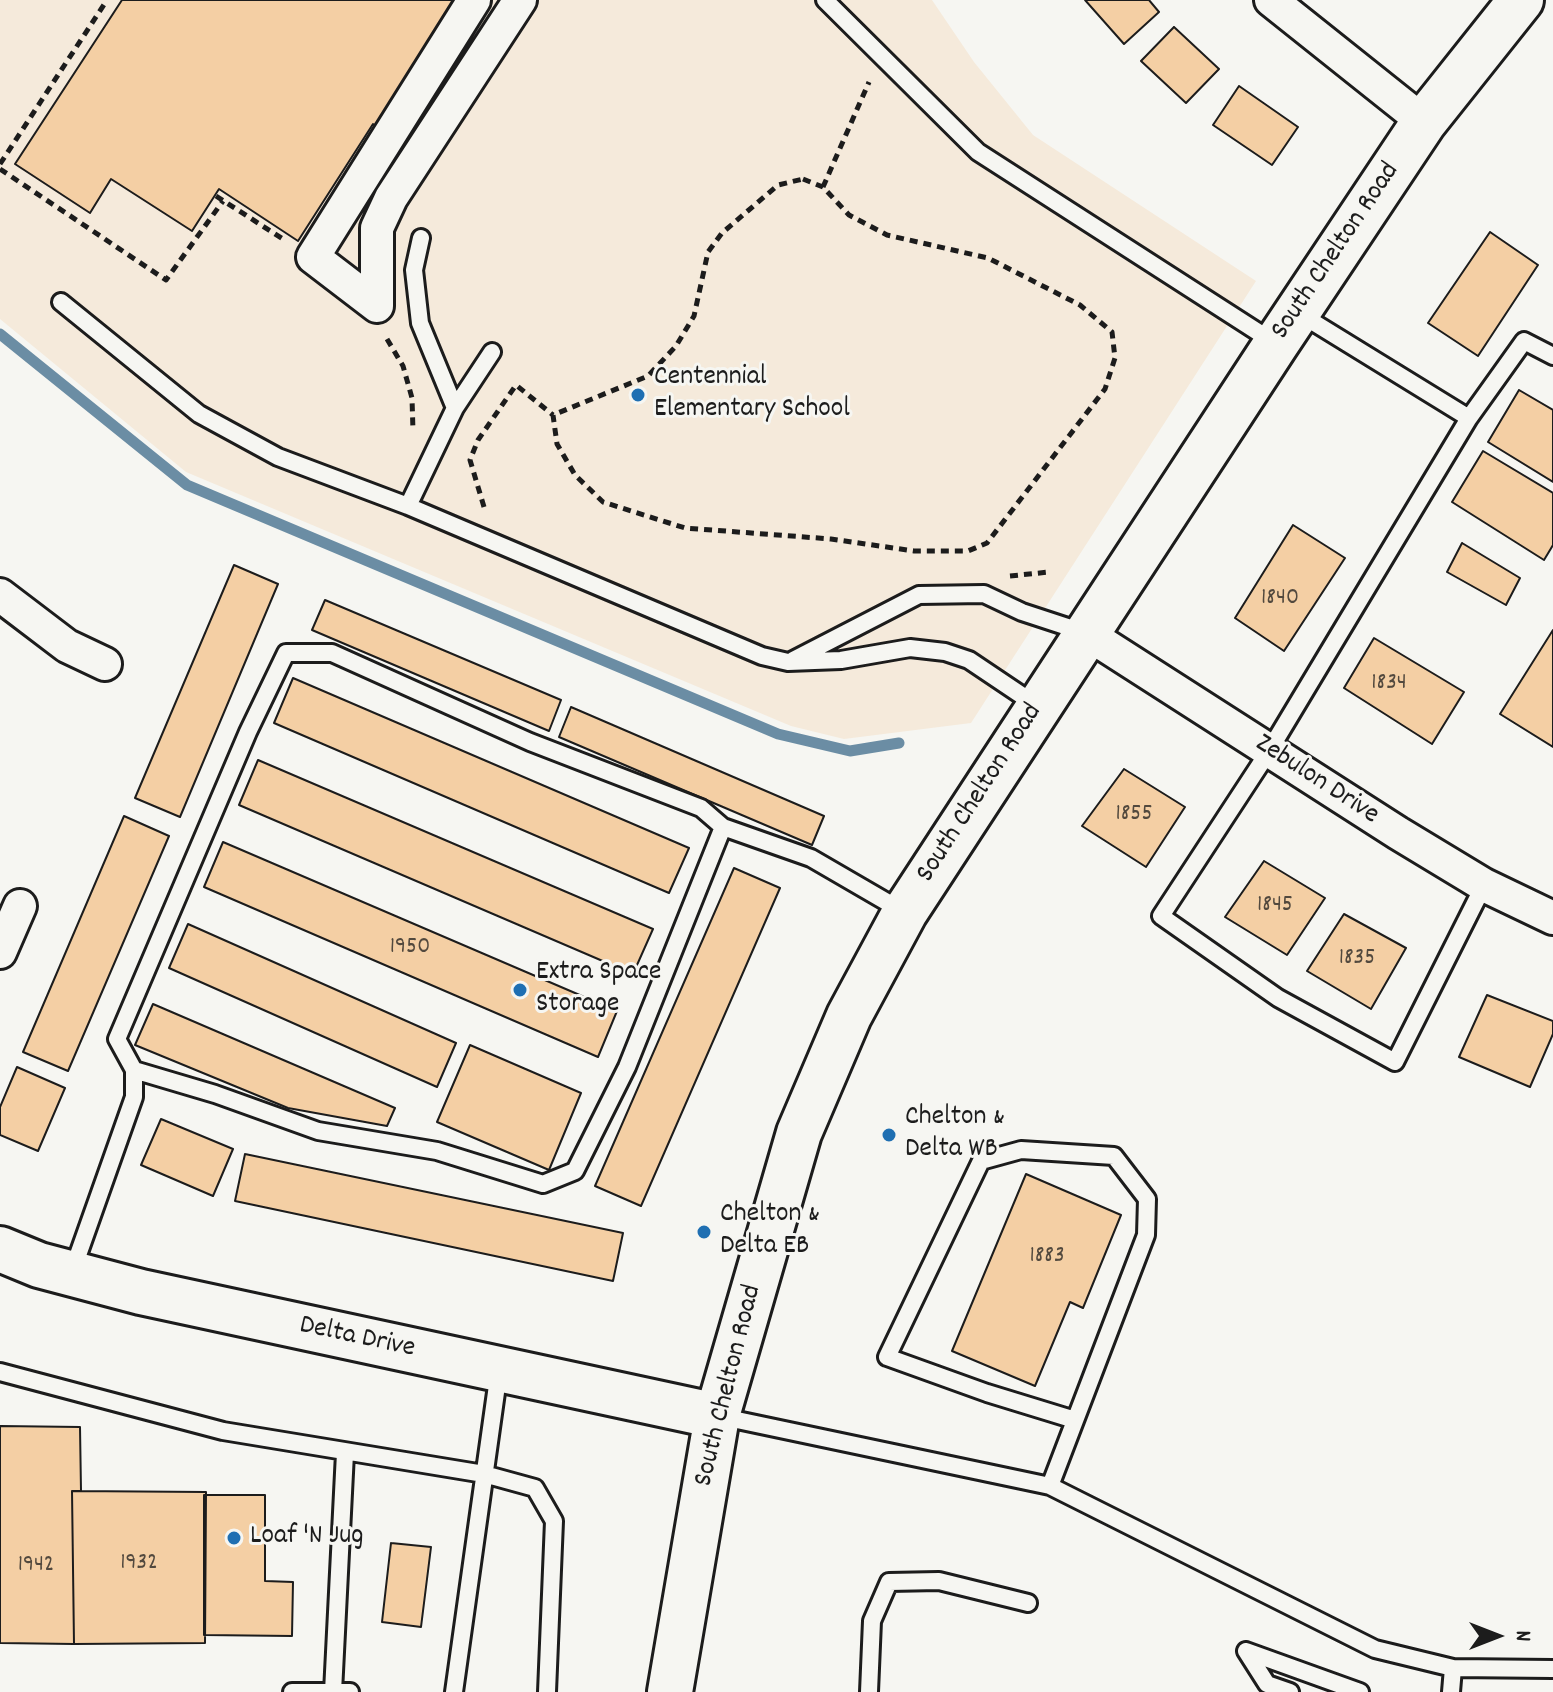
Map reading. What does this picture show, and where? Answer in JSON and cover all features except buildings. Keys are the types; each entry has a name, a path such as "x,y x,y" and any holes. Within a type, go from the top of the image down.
{"main road":[{"name":"South Chelton Road","path":"670,1692 717,1416 799,1133 849,1016 905,912 1286,328 1424,122 1521,0"},
{"name":"Delta Drive","path":"0,1249 71,1274 141,1292 717,1416"}],"street":[{"path":"377,306 313,257 474,0"},
{"path":"377,306 377,228 520,0"},
{"path":"1271,0 1424,122"},
{"path":"0,595 67,646 105,664"},
{"name":"Zebulon Drive","path":"1086,633 1484,885 1553,918"},
{"path":"0,952 20,906"}],"lane":[{"path":"825,0 978,152 1286,328 1469,418"},
{"path":"421,238 414,270 420,323 455,408"},
{"path":"61,302 199,414 278,457 408,506 762,656 788,662 841,660 910,648 945,652 969,660 1038,705"},
{"path":"1484,885 1395,1062 1278,998 1161,916 1269,751 1469,418 1524,341 1553,356"},
{"path":"408,506 455,408 492,352"},
{"path":"788,662 919,595 984,594 1022,612 1086,633"},
{"path":"71,1274 134,1097 134,1070 117,1039 248,732 286,653 332,653 530,742 701,808 723,827 811,858 905,912"},
{"path":"134,1070 215,1094 318,1131 437,1151 543,1184 575,1171 627,1067 723,827"},
{"path":"1050,1486 1146,1235 1147,1199 1114,1156 1021,1150 981,1161 887,1357 1075,1420"},
{"path":"454,1692 499,1369"},
{"path":"0,1372 223,1431 484,1474 535,1488 554,1521 547,1692"},
{"path":"717,1416 1050,1486 1375,1649 1453,1668 1553,1669"},
{"path":"292,1692 339,1691 345,1453"},
{"path":"869,1692 872,1621 889,1582 939,1581 1028,1603"},
{"path":"1290,1692 1267,1684 1246,1651 1360,1692"},
{"path":"1451,1692 1453,1668"}],"path":[{"path":"107,0 0,166 166,280 223,201"},
{"path":"823,187 869,82 888,65"},
{"path":"489,512 480,504 470,460 478,440 516,385 553,415 557,444 575,475 603,502 638,515 685,528 831,539 914,551 968,551 987,543 1105,389 1115,358 1112,332 1080,305 988,258 887,235 849,215 823,187 803,179 778,185 722,233 708,252 694,316 676,346 648,376 553,415"},
{"path":"216,196 313,257"},
{"path":"377,306 383,331 403,366 412,398 420,480"},
{"path":"1008,576 1049,572"}],"shaded area":[{"name":"Centennial Elementary School","path":"0,0 932,0 974,62 1033,135 1256,281 971,723 844,739 791,726 186,472 0,319"}],"waterway":[{"path":"0,334 187,485 778,734 850,751 899,743"}],"place":[{"name":"Centennial Elementary School","path":"638,395"},
{"name":"Extra Space Storage","path":"520,990"},
{"name":"Chelton & Delta WB","path":"889,1135"},
{"name":"Chelton & Delta EB","path":"704,1232"},
{"name":"Loaf 'N Jug","path":"234,1538"}]}
